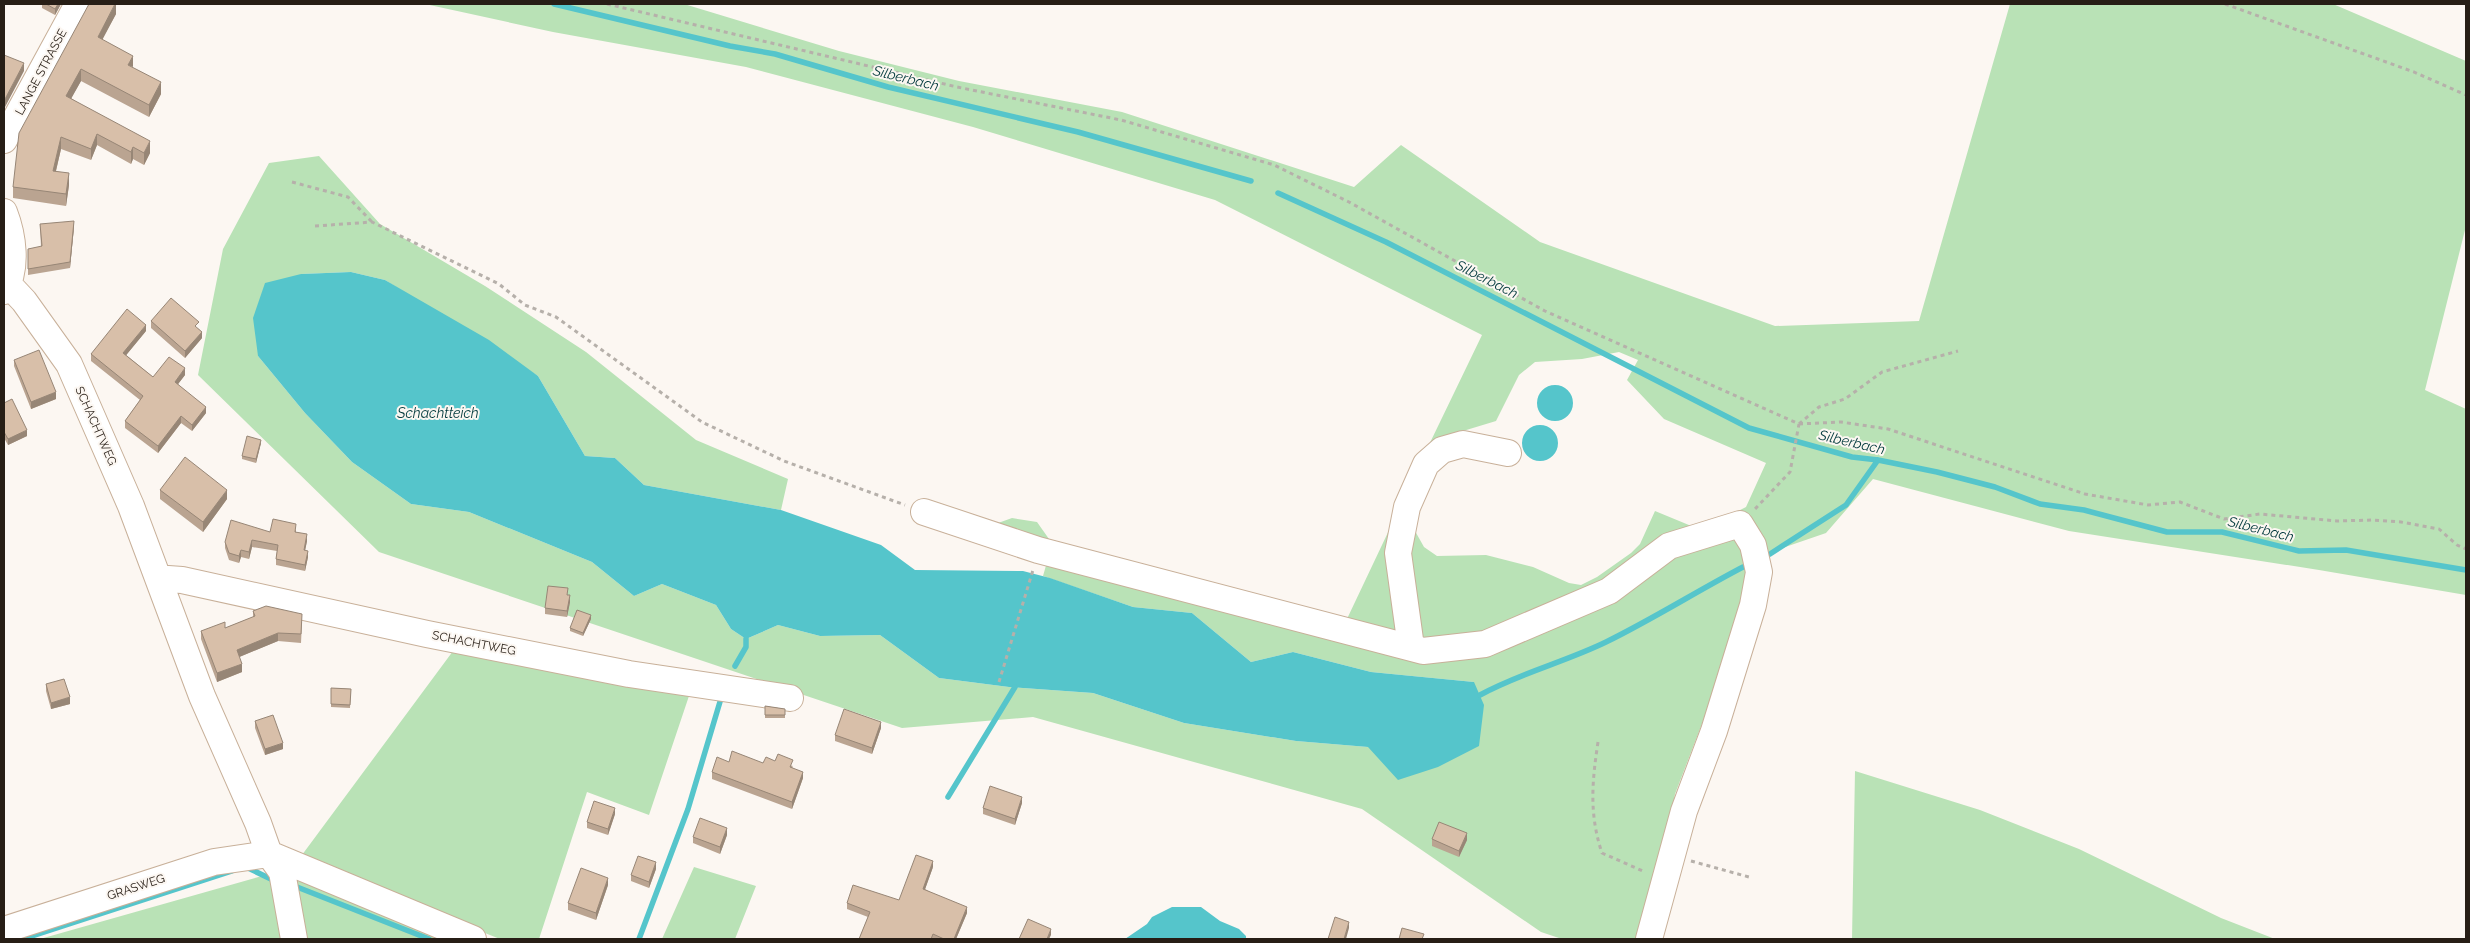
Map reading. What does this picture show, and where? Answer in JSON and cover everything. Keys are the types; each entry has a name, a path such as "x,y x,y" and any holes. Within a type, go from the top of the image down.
{"street":[{"name":"LANGE STRASSE","path":"4,140 78,4"},
{"path":"4,212 13,252 6,287"},
{"name":"SCHACHTWEG","path":"6,287 24,301 69,364 131,506 202,696 258,823 269,854 282,872 294,939"},
{"path":"1411,648 1398,553 1407,507 1426,464 1442,450 1463,444 1508,453"},
{"path":"935,520 1038,550 1423,651 1485,644 1609,591 1669,546 1740,524 1753,546 1759,572 1753,605 1714,731 1684,812 1649,939"},
{"name":"SCHACHTWEG","path":"160,582 168,578 182,580 427,634 629,674 790,698"},
{"path":"269,854 473,939"},
{"name":"GRASWEG","path":"4,930 214,862 269,854"}],"path":[{"path":"608,4 957,86 1121,120 1274,165 1349,202 1545,311 1799,424 1841,422 1888,429 2085,494 2148,505 2180,502 2224,519 2260,514 2337,522 2373,520 2401,522 2439,529 2458,545 2466,549"},
{"path":"2225,4 2414,72 2466,96"},
{"path":"292,182 348,196 372,222 499,284 525,304 556,318 702,422 784,461 935,520"},
{"path":"315,226 372,222"},
{"path":"1740,524 1790,472 1799,424 1819,406 1845,399 1882,372 1958,351"},
{"path":"999,682 1038,550"},
{"path":"1598,742 1592,786 1595,830 1602,853 1666,881"},
{"path":"1673,856 1749,877"}],"green space":[{"path":"425,4 684,4 839,51 959,81 1122,112 1354,187 1401,145 1540,242 1775,326 1919,321 2010,4 2333,4 2466,61 2466,226 2425,390 2466,409 2466,595 2069,531 1873,479 1826,533 1774,551 1742,554 1749,570 1747,586 1718,682 1675,794 1657,892 1641,939 1562,939 1541,932 1362,809 1033,717 902,728 379,552 198,375 223,249 269,163 319,156 380,224 485,286 586,352 696,440 788,479 781,510 644,485 615,458 585,456 538,376 385,280 351,272 301,274 258,356 305,413 352,462 411,504 469,512 592,562 634,596 662,584 716,605 731,629 746,639 778,625 820,636 880,635 939,678 1009,687 1093,693 1184,723 1296,741 1368,747 1474,682 1371,672 1293,652 1251,662 1192,613 1133,607 1043,576 1047,562 987,527 1012,518 1037,522 1049,539 1346,621 1391,526 1415,531 1424,547 1437,556 1486,555 1533,567 1569,583 1581,585 1597,577 1631,553 1640,544 1655,511 1701,530 1746,507 1766,463 1664,419 1627,380 1638,360 1619,352 1582,359 1535,362 1519,375 1496,421 1441,440 1426,451 1482,335 1215,200 973,127 746,67 553,32"},
{"path":"456,647 691,690 649,815 587,792 539,939 500,939 299,859"},
{"path":"1855,771 1980,810 2079,849 2221,918 2275,939 1852,939"},
{"path":"694,867 756,886 735,939 662,939"},
{"path":"269,874 282,939 40,939"},
{"path":"300,879 450,939 301,939 292,889"}],"water":[{"name":"Schachtteich","path":"351,272 385,280 489,340 538,376 585,456 615,458 644,485 781,510 881,545 915,570 1023,571 1050,578 1133,607 1192,613 1251,662 1293,652 1371,672 1474,682 1484,705 1479,746 1438,767 1398,780 1368,747 1296,741 1184,723 1093,693 1009,687 939,678 880,635 820,636 778,625 746,639 731,629 716,605 662,584 634,596 592,562 469,512 411,504 352,462 305,413 258,356 253,318 265,283 301,274"},
{"path":"1555,385 1562,386 1568,390 1572,396 1572,410 1568,416 1562,420 1555,421 1548,420 1542,416 1538,410 1537,403 1538,396 1542,390 1548,386"},
{"path":"1540,425 1547,426 1553,430 1557,436 1557,450 1553,456 1547,460 1540,461 1533,460 1527,456 1523,450 1522,443 1523,436 1527,430 1533,426"},
{"path":"1172,907 1201,907 1220,921 1239,929 1246,936 1246,939 1125,939 1147,924 1152,917"}],"building":[{"path":"46,4 58,4 55,9"},
{"path":"89,4 115,4 98,37 133,56 128,65 161,82 149,105 81,69 66,96 150,141 144,153 133,147 131,152 97,134 91,149 61,137 53,171 69,173 66,194 13,187 19,133"},
{"path":"4,55 24,63 4,101"},
{"path":"74,221 70,262 28,269 28,249 42,246 40,224"},
{"path":"171,298 199,322 195,326 202,332 185,351 151,321"},
{"path":"127,309 146,325 123,353 153,377 169,357 185,368 175,382 206,407 192,425 181,416 158,446 125,421 143,396 91,354"},
{"path":"39,350 56,392 31,402 14,360"},
{"path":"12,399 27,430 8,439 4,432 4,403"},
{"path":"247,436 261,440 256,459 242,456"},
{"path":"185,457 227,490 203,522 160,490"},
{"path":"273,519 296,524 295,532 307,534 304,550 308,551 305,565 276,559 278,545 252,540 249,552 241,550 239,556 229,553 225,542 231,520 270,532"},
{"path":"548,586 568,588 567,595 570,595 567,611 545,608"},
{"path":"266,606 302,614 301,634 278,633 237,650 242,664 217,673 201,631 225,622 225,628 255,616 253,611"},
{"path":"577,610 591,615 583,633 570,628"},
{"path":"64,679 70,697 51,703 46,684"},
{"path":"331,688 351,689 350,705 331,704"},
{"path":"765,706 785,709 785,715 765,715"},
{"path":"844,709 881,722 872,748 835,735"},
{"path":"273,715 283,743 265,749 255,721"},
{"path":"732,751 763,763 766,757 775,761 778,754 793,760 790,767 803,772 792,802 712,772 717,757 729,762"},
{"path":"990,786 1022,797 1015,819 983,808"},
{"path":"594,801 615,808 608,829 587,822"},
{"path":"700,818 727,828 720,847 693,837"},
{"path":"1439,822 1467,833 1459,851 1432,839"},
{"path":"916,855 933,861 923,889 967,907 954,939 944,939 933,934 931,939 859,939 870,912 847,903 853,885 899,900"},
{"path":"638,856 656,862 649,882 631,875"},
{"path":"581,868 608,878 596,913 568,903"},
{"path":"1335,917 1349,922 1344,939 1328,939"},
{"path":"1028,919 1051,929 1047,939 1019,939"},
{"path":"1402,928 1424,934 1422,939 1399,939"}],"waterway":[{"name":"Silberbach","path":"554,4 730,46 775,54 888,87 1078,132 1251,181"},
{"name":"Silberbach","path":"1278,193 1386,242 1749,428 1852,457 1878,460 1937,472 1995,487 2040,504 2084,510 2167,532 2222,532 2299,551 2346,550 2466,570"},
{"path":"1770,554 1846,505 1878,460"},
{"path":"1480,695 1511,680 1606,642 1743,567"},
{"path":"735,666 746,647 746,639"},
{"path":"948,797 1015,687"},
{"path":"639,939 688,809 722,695"},
{"path":"246,867 273,880"},
{"path":"23,939 232,871"},
{"path":"297,887 429,939"}]}
